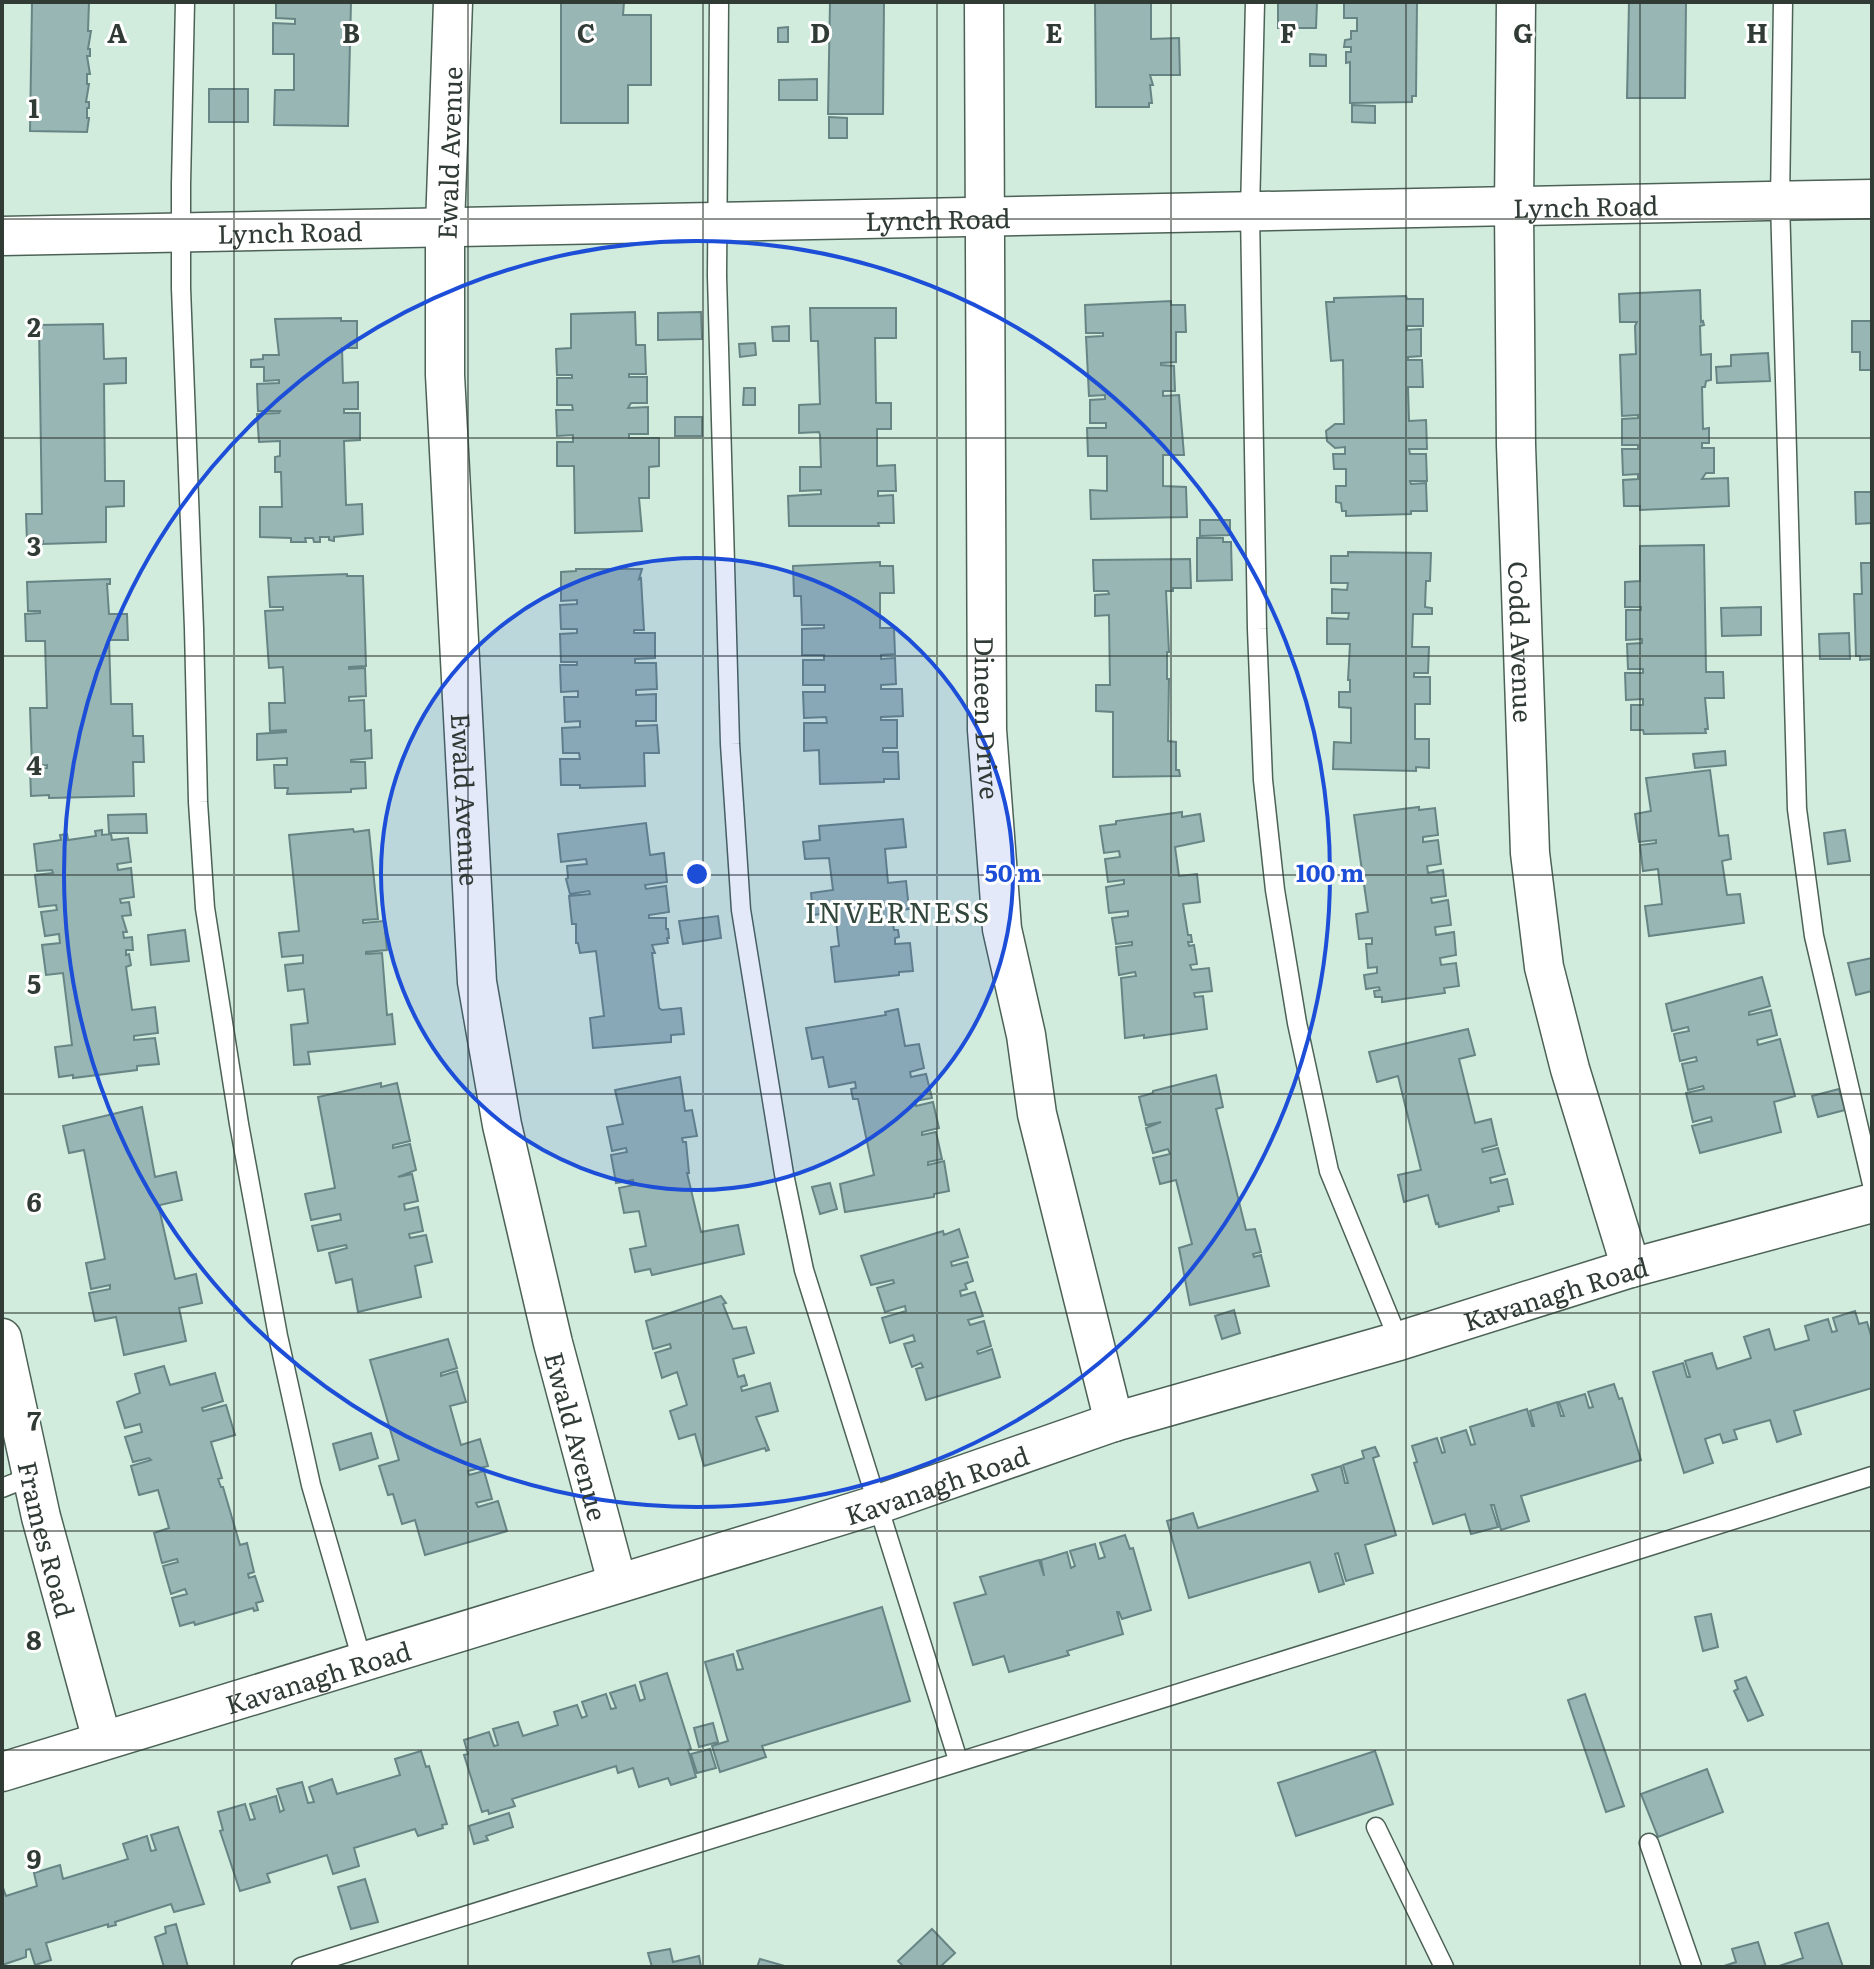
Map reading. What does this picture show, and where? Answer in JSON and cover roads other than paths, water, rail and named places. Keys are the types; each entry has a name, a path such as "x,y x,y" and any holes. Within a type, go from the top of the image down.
{"street":[{"name":"Ewald Avenue","path":"453,2 445,226 445,375 477,982 502,1125 553,1343 617,1582"},
{"name":"Dineen Drive","path":"984,2 987,730 1002,929 1026,1035 1037,1114 1114,1422"},
{"name":"Codd Avenue","path":"1516,2 1516,445 1530,853 1544,967 1570,1069 1631,1268"},
{"name":"Lynch Road","path":"2,236 1872,199"},
{"name":"Kavanagh Road","path":"2,1772 876,1505 1114,1422 1399,1341 1631,1268 1872,1203"},
{"name":"Frames Road","path":"2,1338 17,1482 102,1740"}],"lane":[{"path":"185,2 181,232 198,802 205,908 239,1124 278,1336 311,1485 362,1660"},
{"path":"719,2 716,222 730,744 741,910 784,1174 804,1270 958,1760"},
{"path":"1255,2 1250,212 1257,629 1263,780 1275,890 1297,1023 1329,1171 1399,1341"},
{"path":"1783,2 1780,201 1797,809 1814,936 1872,1184"},
{"path":"301,1967 1872,1476"},
{"path":"1376,1827 1444,1967"},
{"path":"1649,1843 1692,1967"}],"district":[{"name":"INVERNESS","path":"898,911"}]}
